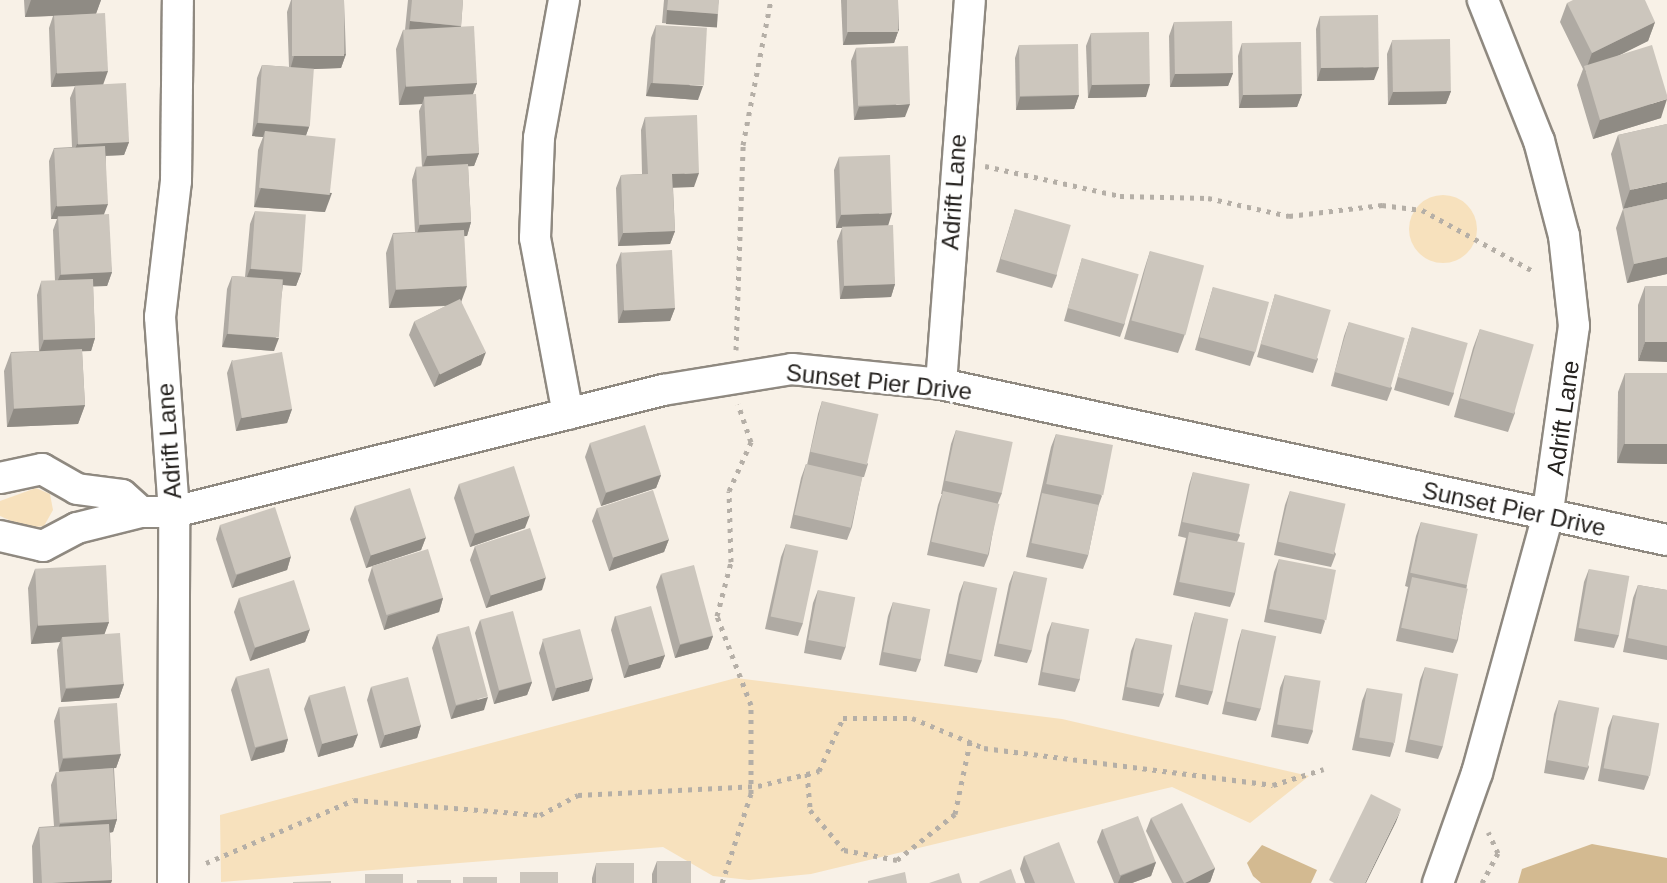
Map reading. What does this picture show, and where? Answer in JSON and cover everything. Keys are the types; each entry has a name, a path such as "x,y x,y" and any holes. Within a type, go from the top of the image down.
{"street":[{"name":"Adrift Lane","path":"173,883 174,512 160,317 176,181 178,0"},
{"path":"564,0 539,138 535,238 568,414"},
{"name":"Adrift Lane","path":"941,384 970,0"},
{"name":"Adrift Lane","path":"1438,883 1477,773 1547,518 1574,326 1564,236 1539,141 1483,0"},
{"name":"Sunset Pier Drive","path":"0,536 43,546 77,528 141,512 174,512 568,414 792,369 941,384 1547,518 1667,540"},
{"path":"0,478 42,469 77,489 122,495 141,512"},
{"path":"77,489 77,528"}],"path":[{"path":"736,366 743,145 771,0"},
{"path":"984,166 1120,196 1208,198 1289,216 1382,205 1422,210 1533,271"},
{"path":"722,883 751,794 751,705 717,616 731,562 729,491 751,442 736,398"},
{"path":"206,863 354,800 540,815 578,795 758,786 819,771 843,718 912,718 970,742 1273,785 1324,769"},
{"path":"807,773 810,810 844,850 897,860 955,814 970,742"},
{"path":"1482,883 1498,853 1486,827"}],"shaded area":[{"path":"1443,195 1467,205 1477,229 1467,253 1443,263 1419,253 1409,229 1419,205"},
{"path":"36,488 50,494 53,510 44,526 27,528 0,516 0,501"},
{"path":"736,678 1062,719 1309,776 1250,823 1172,787 811,874 749,880 713,876 663,847 221,882 220,815"},
{"path":"1592,844 1667,858 1667,883 1518,883 1522,869"},
{"path":"1262,845 1317,870 1311,883 1261,883 1253,876 1247,863"}],"building":[{"path":"292,0 344,0 344,56 292,56"},
{"path":"412,0 463,0 461,26 410,21"},
{"path":"668,0 719,0 718,14 667,10"},
{"path":"847,0 898,0 898,32 847,32"},
{"path":"1573,0 1645,0 1655,22 1592,53 1567,3"},
{"path":"105,13 108,71 57,74 54,16"},
{"path":"1378,15 1379,67 1321,68 1320,16"},
{"path":"1232,21 1233,73 1175,74 1174,22"},
{"path":"656,25 707,28 704,86 653,83"},
{"path":"474,26 477,83 406,87 403,30"},
{"path":"1149,32 1150,84 1092,85 1091,33"},
{"path":"1450,39 1451,91 1393,92 1392,40"},
{"path":"1301,42 1302,94 1243,95 1242,43"},
{"path":"1078,44 1079,95 1020,96 1019,45"},
{"path":"1652,45 1667,99 1600,120 1584,66"},
{"path":"908,46 910,104 858,106 856,48"},
{"path":"262,65 314,69 310,126 258,123"},
{"path":"126,83 129,142 78,145 75,86"},
{"path":"476,94 479,153 427,156 424,97"},
{"path":"697,115 699,173 672,174 675,231 623,233 621,175 648,174 645,117"},
{"path":"1667,124 1667,182 1630,190 1618,135"},
{"path":"265,131 336,138 330,195 259,188"},
{"path":"105,146 108,204 57,207 54,149"},
{"path":"890,155 892,213 841,215 839,157"},
{"path":"468,164 471,222 419,225 416,167"},
{"path":"1667,199 1667,257 1634,264 1623,209"},
{"path":"1015,209 1071,225 1056,275 1001,259"},
{"path":"255,211 306,215 302,272 251,269"},
{"path":"109,214 112,272 61,275 58,217"},
{"path":"893,225 895,284 844,286 842,227"},
{"path":"464,230 467,286 396,290 393,234"},
{"path":"672,250 675,308 624,311 621,253"},
{"path":"1150,251 1204,265 1185,335 1131,321"},
{"path":"1082,258 1139,274 1124,324 1068,308"},
{"path":"232,276 283,280 279,337 228,334"},
{"path":"93,279 95,338 43,340 41,281"},
{"path":"1645,286 1667,286 1667,342 1645,342"},
{"path":"1213,287 1269,302 1256,352 1200,337"},
{"path":"1275,294 1331,310 1316,360 1261,344"},
{"path":"460,299 486,352 440,374 414,321"},
{"path":"1349,322 1405,338 1390,388 1335,372"},
{"path":"1412,327 1468,343 1453,393 1398,377"},
{"path":"1480,329 1534,344 1514,414 1460,398"},
{"path":"82,349 85,405 14,409 11,353"},
{"path":"282,352 292,409 242,418 232,361"},
{"path":"1625,373 1667,373 1667,444 1625,444"},
{"path":"822,401 879,414 867,465 810,452"},
{"path":"645,425 661,474 606,492 590,443"},
{"path":"956,430 1013,442 1002,493 945,481"},
{"path":"1056,434 1113,445 1103,495 1046,484"},
{"path":"806,464 863,477 851,528 794,515"},
{"path":"514,466 530,515 475,533 459,484"},
{"path":"1193,472 1250,484 1239,534 1182,522"},
{"path":"410,488 426,537 371,555 355,506"},
{"path":"653,490 669,539 613,558 597,508"},
{"path":"943,491 1000,504 988,555 931,542"},
{"path":"1290,491 1346,504 1334,554 1278,542"},
{"path":"1042,493 1099,505 1088,555 1031,543"},
{"path":"275,507 291,556 236,574 220,525"},
{"path":"1421,522 1478,534 1467,585 1410,573"},
{"path":"530,528 546,577 491,595 475,546"},
{"path":"1189,532 1245,543 1235,593 1179,582"},
{"path":"786,544 818,551 803,623 771,616"},
{"path":"428,549 443,598 386,615 372,566"},
{"path":"1279,559 1336,570 1326,620 1269,609"},
{"path":"106,565 109,622 38,626 35,569"},
{"path":"694,565 713,636 680,644 661,574"},
{"path":"1589,569 1629,576 1619,635 1579,628"},
{"path":"1014,571 1047,578 1032,650 999,643"},
{"path":"1412,577 1468,589 1457,640 1401,628"},
{"path":"294,580 310,629 255,647 239,598"},
{"path":"964,581 997,588 982,660 949,653"},
{"path":"1638,585 1667,590 1667,646 1628,638"},
{"path":"818,590 855,597 846,647 808,640"},
{"path":"893,602 930,609 921,659 883,652"},
{"path":"651,606 665,655 629,665 615,616"},
{"path":"513,611 532,682 499,690 480,620"},
{"path":"1195,612 1228,619 1213,691 1180,684"},
{"path":"1052,622 1089,629 1080,679 1042,672"},
{"path":"469,626 488,697 456,705 437,635"},
{"path":"580,629 593,678 556,688 542,639"},
{"path":"1242,629 1276,636 1261,709 1227,701"},
{"path":"120,633 124,684 66,688 62,637"},
{"path":"1136,638 1172,645 1163,694 1126,687"},
{"path":"1425,667 1458,674 1443,746 1410,739"},
{"path":"269,668 288,739 255,747 236,677"},
{"path":"1285,675 1321,681 1313,730 1277,724"},
{"path":"408,677 421,725 384,735 371,687"},
{"path":"345,686 358,734 322,744 309,696"},
{"path":"1367,688 1403,694 1395,743 1359,737"},
{"path":"1559,700 1599,708 1588,768 1547,760"},
{"path":"117,703 121,754 63,758 59,707"},
{"path":"1613,715 1659,723 1650,776 1604,768"},
{"path":"113,768 117,819 60,823 56,772"},
{"path":"1371,794 1401,809 1365,883 1334,883 1329,880"},
{"path":"1182,803 1215,868 1185,883 1151,818"},
{"path":"1138,816 1156,862 1120,875 1103,830"},
{"path":"109,824 112,880 42,883 39,828"},
{"path":"1059,842 1075,883 1035,883 1024,856"},
{"path":"657,861 691,861 691,883 657,883"},
{"path":"596,863 634,863 634,883 596,883"},
{"path":"1011,869 1016,883 979,882"},
{"path":"520,872 558,872 558,883 520,883"},
{"path":"905,872 907,883 868,883 868,881"},
{"path":"959,873 962,883 929,883"},
{"path":"365,874 403,874 403,883 365,883"},
{"path":"463,877 497,877 497,883 463,883"},
{"path":"417,880 451,880 451,883 417,883"},
{"path":"293,882 331,883 293,883"}]}
